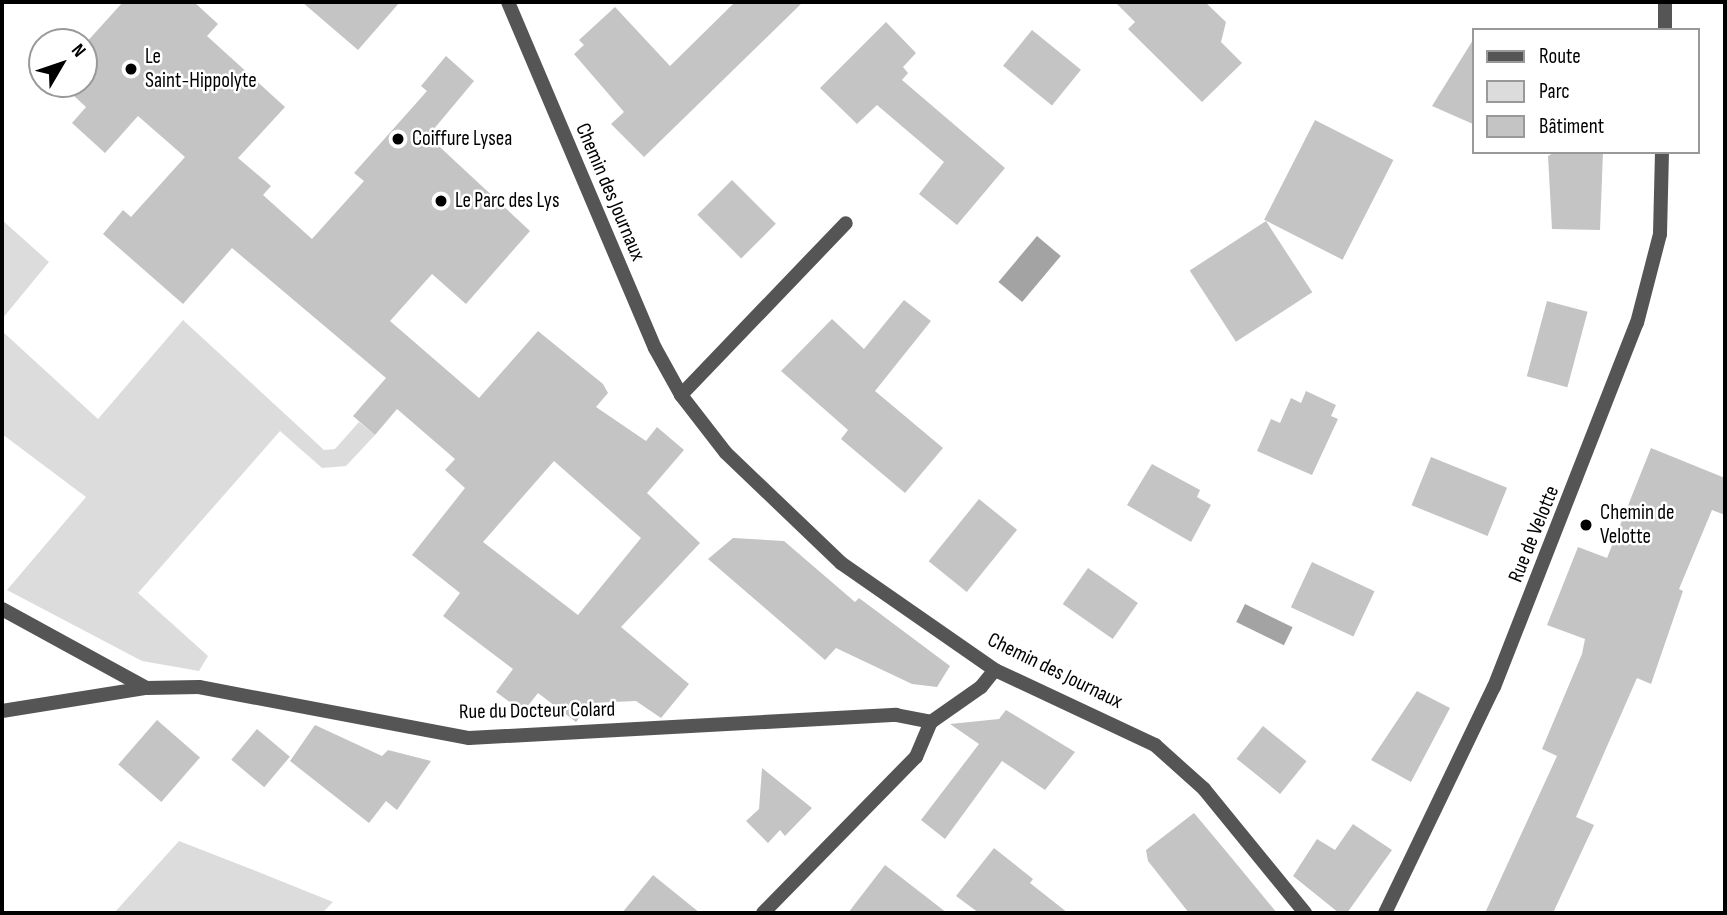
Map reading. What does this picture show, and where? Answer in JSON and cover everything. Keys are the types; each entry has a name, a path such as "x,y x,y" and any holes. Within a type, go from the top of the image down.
{"street":[{"name":"Chemin des Journaux","path":"509,2 627,285 681,395 726,453 841,563 995,670 1155,745 1204,789 1306,913"},
{"path":"1665,2 1665,28"},
{"name":"Rue de Velotte","path":"1385,913 1494,687 1637,323 1660,234 1662,154"},
{"path":"681,395 846,223"},
{"name":"Rue du Docteur Colard","path":"2,609 146,688"},
{"path":"763,913 916,757 931,722 981,687 995,670"},
{"name":"Rue du Docteur Colard","path":"2,711 146,688 199,687 468,738 896,715 931,722"}],"green space":[{"path":"2,220 49,262 2,319"},
{"path":"183,320 324,450 335,449 359,422 375,435 346,466 322,468 280,431 138,593 208,656 199,671 142,661 7,590 86,497 2,434 2,331 98,419"},
{"path":"179,841 333,902 322,913 114,913"}],"shaded area":[{"path":"1037,236 1061,256 1022,302 998,282"},
{"path":"1245,604 1293,627 1284,645 1236,622"}],"building":[{"path":"123,2 194,2 218,24 207,36 285,107 238,158 271,186 263,195 312,239 364,181 354,173 427,91 421,86 446,56 474,81 428,136 530,231 466,304 432,274 390,321 479,398 538,331 603,384 608,393 596,407 646,441 657,427 684,450 647,493 700,543 621,627 689,684 661,718 636,701 591,703 576,722 538,693 523,712 496,692 513,669 443,616 460,593 412,555 465,488 445,470 455,459 397,409 375,435 353,416 386,378 232,248 183,304 103,234 123,210 131,217 185,157 138,116 105,153 72,123 86,107 76,98 98,98 98,30","holes":["554,461 641,538 578,615 483,542"]},
{"path":"302,2 400,2 358,50"},
{"path":"735,2 803,2 644,157 611,124 624,112 574,54 584,45 579,40 615,7 670,66"},
{"path":"1115,2 1205,2 1226,22 1221,42 1242,63 1202,102 1128,29 1135,22"},
{"path":"886,22 916,53 903,67 908,73 902,80 1005,168 957,225 919,194 944,162 877,105 857,124 820,88"},
{"path":"1032,30 1081,70 1052,105 1003,66"},
{"path":"1472,42 1472,124 1432,106"},
{"path":"1315,120 1393,160 1343,260 1264,220"},
{"path":"1603,154 1600,230 1552,229 1548,156"},
{"path":"732,180 776,224 741,258 697,215"},
{"path":"1266,221 1312,292 1236,342 1190,271"},
{"path":"904,300 931,321 875,391 943,448 905,493 841,439 848,430 781,371 832,319 864,349"},
{"path":"1547,301 1588,312 1567,387 1527,376"},
{"path":"1306,391 1336,405 1331,416 1338,419 1312,475 1257,451 1271,419 1280,423 1291,398 1301,403"},
{"path":"1651,448 1725,478 1725,515 1712,510 1679,589 1683,591 1651,684 1637,678 1576,817 1594,825 1553,913 1485,913 1557,756 1542,749 1582,654 1585,639 1547,625 1578,547 1607,558"},
{"path":"1431,457 1507,488 1488,536 1412,505"},
{"path":"1152,464 1200,490 1197,497 1211,505 1191,542 1127,505"},
{"path":"979,499 1017,530 967,592 929,561"},
{"path":"733,538 784,541 855,602 859,598 950,666 937,687 912,684 836,648 825,660 708,559"},
{"path":"1312,562 1375,591 1353,636 1291,607"},
{"path":"1088,568 1138,603 1113,639 1063,604"},
{"path":"1417,691 1450,708 1411,782 1371,760"},
{"path":"1006,710 1075,752 1045,790 1002,761 945,839 921,820 979,744 950,724 999,719"},
{"path":"157,720 200,757 161,802 118,765"},
{"path":"315,725 382,756 388,750 431,761 397,810 386,801 369,823 290,761"},
{"path":"1263,726 1307,761 1280,794 1237,759"},
{"path":"257,729 290,757 264,787 231,760"},
{"path":"762,768 812,808 785,836 780,830 768,843 746,821 759,809"},
{"path":"1194,813 1277,913 1189,913 1148,861 1146,850"},
{"path":"1353,824 1392,850 1347,913 1339,913 1293,876 1317,839 1335,850"},
{"path":"994,848 1033,879 1030,883 1068,913 979,913 956,896"},
{"path":"885,865 898,875 947,913 848,913"},
{"path":"653,875 700,913 622,913"}],"place":[{"name":"Le Saint-Hippolyte","path":"131,69"},
{"name":"Coiffure Lysea","path":"398,139"},
{"name":"Le Parc des Lys","path":"441,201"},
{"name":"Chemin de Velotte","path":"1586,525"}]}
